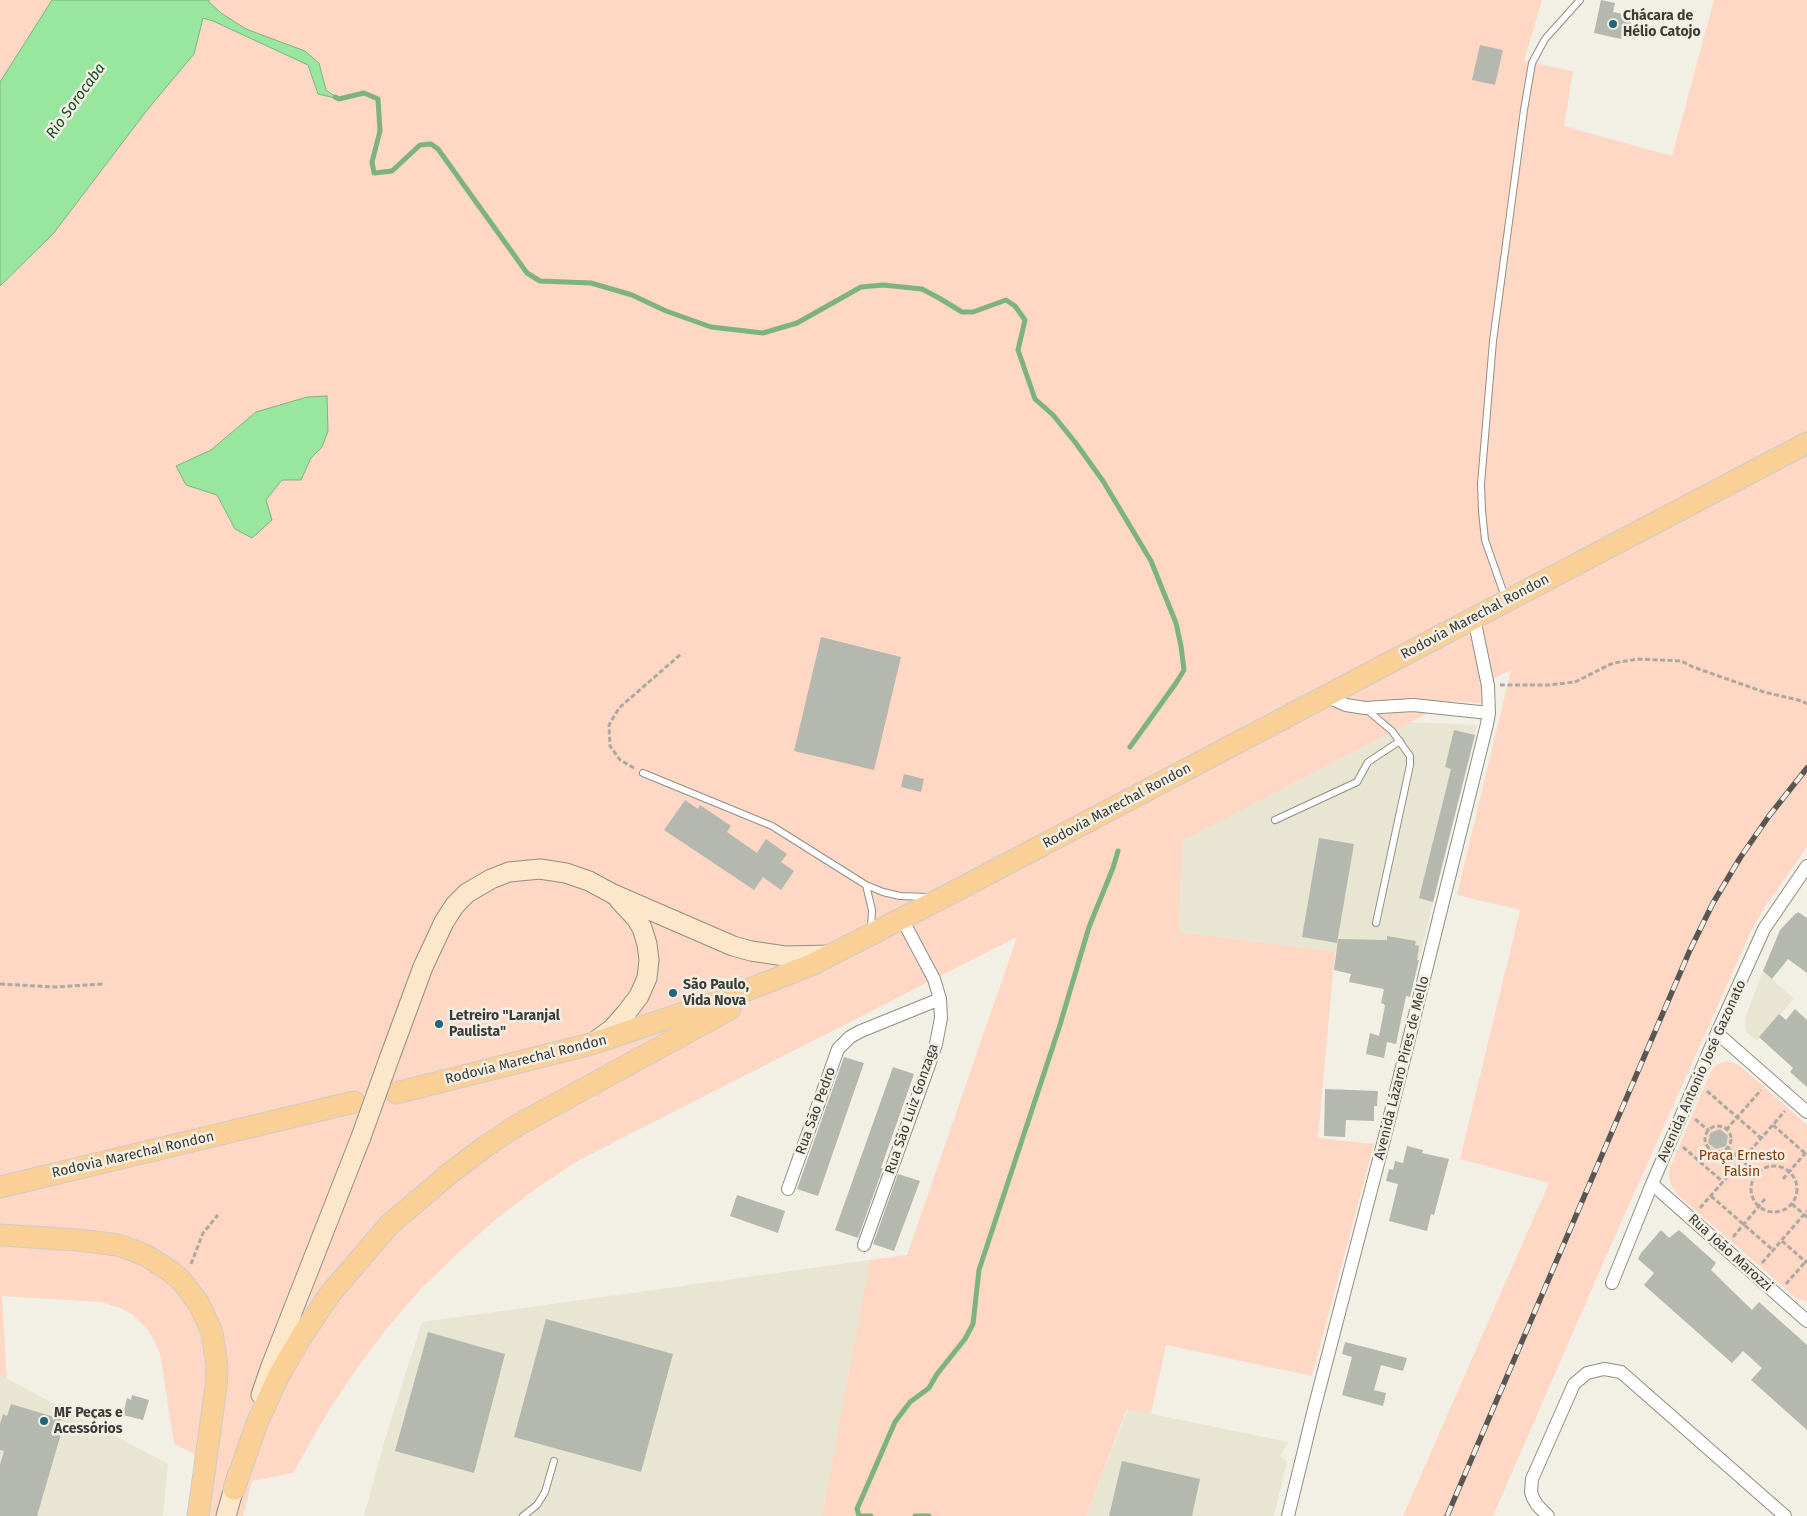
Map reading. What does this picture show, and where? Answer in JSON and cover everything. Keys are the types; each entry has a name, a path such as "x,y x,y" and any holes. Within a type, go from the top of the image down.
{"main road":[{"name":"Rodovia Marechal Rondon","path":"396,1093 591,1044 714,1003 832,956 1807,443"},
{"path":"226,1516 271,1366 435,940 455,905 467,893 491,879 509,872 540,869 566,873 589,880 613,894 733,946 778,955 832,956"},
{"path":"591,1044 612,1029 627,1012 638,996 648,969 647,944 642,928 629,909 613,894"},
{"path":"234,1489 257,1423 280,1375 303,1334 330,1294 390,1224 448,1174 516,1126 810,965"},
{"name":"Rodovia Marechal Rondon","path":"0,1187 354,1102"},
{"path":"0,1235 78,1240 118,1246 153,1259 181,1280 199,1304 212,1332 217,1366 216,1387 198,1516"}],"street":[{"name":"Avenida Lázaro Pires de Mello","path":"1288,1516 1384,1144 1489,713 1488,686 1474,618"},
{"path":"1325,696 1346,705 1366,708 1412,705 1489,713"},
{"name":"Avenida Antonio José Gazonato","path":"1612,1283 1717,1032 1764,929 1803,881 1807,866"},
{"name":"Rua São Luiz Gonzaga","path":"864,1245 934,1051 941,1018 940,999 934,979 902,919"},
{"name":"Rua São Pedro","path":"788,1189 838,1049 850,1037 861,1031 940,999"},
{"path":"1717,1032 1807,1112"},
{"name":"Rua João Marozzi","path":"1652,1184 1807,1321"},
{"path":"1548,1516 1537,1506 1533,1498 1532,1479 1574,1384 1587,1373 1604,1368 1622,1372 1784,1516"}],"lane":[{"path":"1506,601 1485,540 1482,511 1481,484 1493,340 1532,63 1545,39 1580,0"},
{"path":"1366,708 1392,731 1410,756 1410,766 1376,922"},
{"path":"1275,820 1357,782 1368,762 1400,741"},
{"path":"643,773 772,826 866,886 900,896 942,898"},
{"path":"866,886 872,910 870,935"},
{"path":"523,1516 537,1506 545,1492 554,1461"}],"path":[{"path":"643,773 620,760 610,746 609,725 618,708 681,654"},
{"path":"1488,686 1549,685 1576,682 1614,663 1639,659 1681,661 1764,692 1802,701 1807,704"},
{"path":"0,984 55,987 104,984"},
{"path":"1726,1130 1761,1090"},
{"path":"1707,1091 1761,1138"},
{"path":"1700,1209 1785,1111"},
{"path":"1695,1119 1709,1131"},
{"path":"1773,1125 1806,1153 1784,1178"},
{"path":"1717,1127 1726,1130 1731,1138 1728,1148 1719,1152 1710,1149 1705,1140 1709,1131 1717,1127"},
{"path":"1683,1147 1723,1182"},
{"path":"1728,1148 1757,1174"},
{"path":"1699,1162 1710,1149"},
{"path":"1776,1166 1790,1171 1794,1177 1797,1191 1792,1204 1779,1211 1766,1210 1759,1206 1752,1194 1752,1187 1757,1174 1763,1169 1776,1166"},
{"path":"1711,1196 1773,1250"},
{"path":"1732,1238 1766,1199"},
{"path":"1762,1263 1806,1214 1792,1204"},
{"path":"181,1280 195,1258 203,1234 218,1215"},
{"path":"1782,1241 1806,1262 1786,1284"}],"shaded area":[{"path":"1410,722 1477,725 1419,960 1394,956 1335,952 1179,932 1182,841"},
{"path":"1763,971 1794,999 1756,1041 1746,1031 1745,1018"},
{"path":"870,1260 822,1516 364,1516 384,1442 422,1322"},
{"name":"MF Peças e Acessórios","path":"0,1375 168,1464 163,1516 0,1516"},
{"path":"1128,1409 1288,1442 1280,1456 1287,1462 1274,1516 1086,1516"}],"green space":[{"path":"0,0 52,0 0,82"},
{"path":"209,0 1542,0 1524,61 1573,71 1564,126 1672,156 1714,0 1807,0 1807,847 1766,905 1751,931 1493,1516 1403,1516 1549,1183 1460,1159 1520,910 1457,895 1511,670 1481,685 1482,703 1451,701 1182,841 1179,932 1335,952 1318,1138 1374,1144 1312,1376 1166,1345 1151,1414 1127,1409 1086,1516 822,1516 870,1260 907,1255 1017,937 579,1160 537,1188 496,1219 421,1289 388,1327 357,1368 329,1410 293,1473 252,1481 243,1516 204,1516 211,1462 174,1444 160,1353 149,1331 132,1314 102,1302 2,1296 7,1379 0,1375 0,286 53,234 148,109 194,54 203,18 308,65 319,94 337,98 326,90 319,63 305,51 246,29 208,2","holes":["256,412 322,446 311,458 301,480 282,480 266,500 235,529 217,495 177,465 211,450"]},
{"name":"Praça Ernesto Falsin","path":"1727,1061 1739,1065 1807,1125 1807,1302 1796,1298 1677,1194 1670,1183 1669,1173 1671,1165 1711,1071 1716,1065"}],"water":[{"name":"Rio Sorocaba","path":"52,0 209,0 221,13 246,29 305,51 319,63 326,90 339,99 318,94 308,65 203,18 194,54 148,109 53,234 0,286 0,82"},
{"path":"327,396 328,431 322,447 311,458 301,480 282,480 266,500 272,520 252,538 235,529 217,495 186,485 176,466 211,450 256,412 307,397"}],"building":[{"name":"Chácara de Hélio Catojo","path":"1601,0 1615,3 1613,12 1633,16 1628,36 1622,35 1621,39 1594,33"},
{"path":"1480,45 1503,50 1495,85 1472,80"},
{"path":"821,637 901,657 874,770 794,751"},
{"path":"1454,730 1475,735 1433,902 1419,898 1451,769 1445,767"},
{"path":"904,774 924,779 921,792 901,787"},
{"path":"685,800 698,809 700,805 731,826 727,832 757,853 766,839 787,854 781,862 794,871 781,890 763,877 754,890 664,830"},
{"path":"1319,838 1354,844 1337,943 1302,937"},
{"path":"1798,912 1807,918 1807,973 1788,959 1772,979 1763,971 1780,930"},
{"path":"1387,936 1416,941 1415,945 1419,946 1417,960 1419,960 1410,997 1406,996 1396,1044 1387,1042 1384,1058 1366,1054 1370,1033 1379,1036 1385,1006 1381,1003 1384,989 1349,982 1351,974 1334,970 1338,939 1387,940"},
{"path":"1795,1009 1807,1020 1807,1087 1790,1072 1793,1068 1759,1037 1779,1014 1786,1020"},
{"path":"844,1057 864,1063 818,1196 797,1189"},
{"path":"893,1067 914,1074 858,1238 835,1230"},
{"path":"1325,1089 1378,1091 1377,1106 1374,1106 1374,1121 1346,1120 1345,1137 1324,1136"},
{"path":"1720,1129 1728,1136 1726,1146 1716,1149 1708,1143 1710,1133"},
{"path":"1407,1146 1423,1150 1422,1153 1449,1159 1434,1215 1431,1214 1427,1231 1389,1221 1398,1184 1386,1181 1389,1169 1393,1170 1395,1161 1403,1163"},
{"path":"898,1174 920,1181 894,1251 873,1244"},
{"path":"737,1195 785,1211 778,1233 730,1216"},
{"path":"1661,1230 1669,1238 1679,1230 1716,1263 1711,1270 1752,1310 1759,1302 1807,1345 1807,1430 1751,1380 1762,1368 1743,1351 1732,1363 1644,1285 1654,1273 1638,1259"},
{"path":"546,1319 673,1354 641,1472 514,1437"},
{"path":"428,1332 505,1354 474,1473 395,1451"},
{"path":"1345,1342 1407,1358 1403,1371 1381,1365 1374,1390 1386,1393 1383,1406 1342,1395 1352,1357 1342,1354"},
{"path":"132,1395 149,1400 143,1420 123,1415 127,1398 131,1400"},
{"path":"11,1404 61,1419 59,1426 63,1427 37,1516 0,1516 0,1465 4,1451 0,1450 0,1424 3,1414 7,1416"},
{"path":"1122,1461 1200,1479 1192,1516 1109,1516"}],"waterway":[{"path":"335,97 339,99 364,93 378,99 380,131 372,162 374,173 392,171 420,145 431,144 438,149 527,273 540,281 591,283 632,295 666,311 711,327 763,333 797,323 861,287 883,285 922,289 962,312 973,312 1006,300 1015,306 1025,320 1018,350 1035,399 1053,415 1103,481 1151,561 1176,623 1184,670 1130,747"},
{"path":"871,1516 859,1516 857,1509 895,1422 910,1402 929,1388 937,1374 965,1339 973,1324 979,1270 1059,1028 1089,927 1118,851"},
{"path":"915,1516 929,1516"}],"railway":[{"path":"1447,1516 1690,950 1713,903 1740,858 1769,816 1807,768"}],"place":[{"name":"Chácara de Hélio Catojo","path":"1613,24"},
{"name":"São Paulo, Vida Nova","path":"673,993"},
{"name":"Letreiro \"Laranjal Paulista\"","path":"439,1024"},
{"name":"MF Peças e Acessórios","path":"44,1421"}]}
